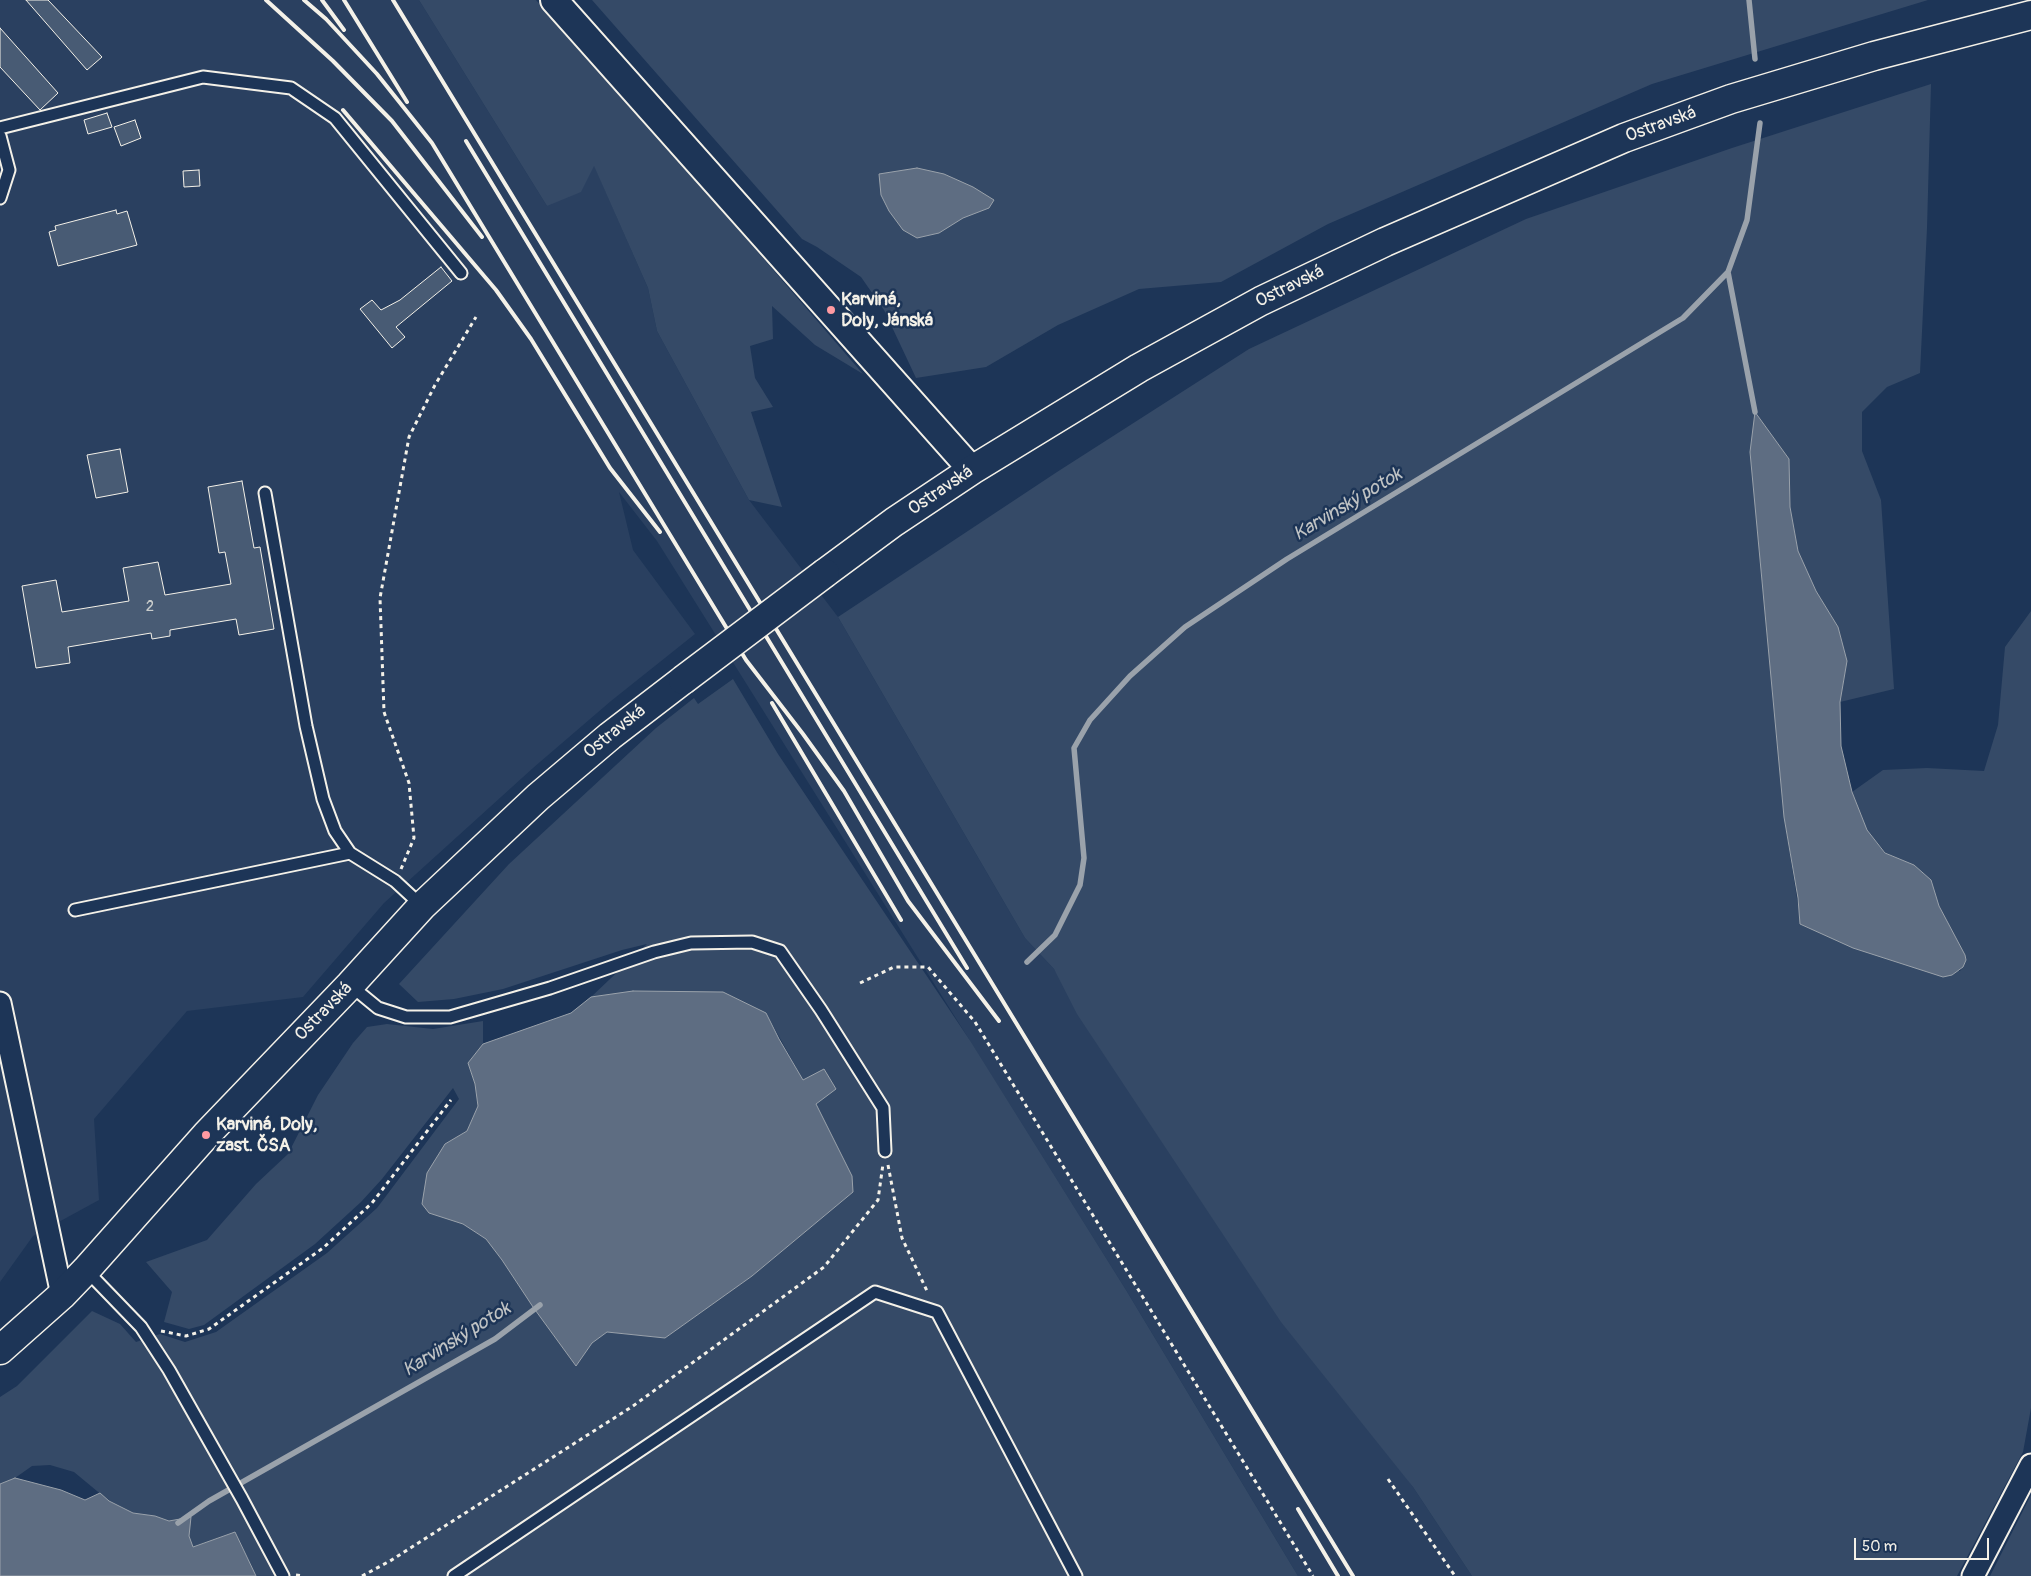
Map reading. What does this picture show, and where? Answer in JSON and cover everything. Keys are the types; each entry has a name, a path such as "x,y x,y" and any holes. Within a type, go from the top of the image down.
{"main road":[{"name":"Ostravská","path":"0,1350 62,1296 206,1135 350,985 422,906 538,797 576,764 683,680 825,573 894,522 972,470 1139,368 1261,302 1385,242 1624,138 1731,99 1874,56 2031,15"}],"street":[{"path":"554,0 972,470"},
{"path":"0,1003 62,1296"},
{"path":"1973,1576 2031,1465"}],"lane":[{"path":"0,128 203,77 291,88 335,118 461,273"},
{"path":"0,136 9,170 0,198"},
{"path":"265,494 306,726 323,799 335,831 350,854 395,881 422,906"},
{"path":"74,910 350,854"},
{"path":"350,985 378,1008 406,1017 450,1017 550,988 663,950 692,943 752,942 780,951 826,1018 883,1108 885,1151"},
{"path":"86,1270 141,1326 169,1370 283,1576"},
{"path":"454,1576 875,1292 937,1312 1076,1576"}],"path":[{"path":"395,881 414,838 409,783 384,712 380,598 409,437 435,385 476,317"},
{"path":"860,983 894,967 928,967 975,1022 1313,1576"},
{"path":"141,1326 186,1336 209,1329 323,1248 372,1203 451,1100"},
{"path":"885,1151 902,1238 937,1312"},
{"path":"362,1576 390,1561 633,1406 824,1267 878,1200 885,1151"},
{"path":"1388,1479 1455,1576"}],"shaded area":[{"path":"0,0 419,0 547,206 594,165 648,288 657,331 749,500 838,617 1025,938 1054,969 1413,1487 1472,1576 1298,1576 1126,1290 657,541 619,492 633,550 695,634 611,701 533,768 384,903 303,997 187,1011 94,1119 99,1200 33,1236 0,1282"},
{"path":"419,0 536,0 668,148 863,374 815,345 772,306 773,339 750,346 755,378 773,407 751,412 782,507 749,500 657,331 648,288 594,166 581,192 547,206"},
{"path":"592,0 1928,0 1652,84 1328,224 1221,282 1139,289 1058,325 986,367 916,378 884,310 861,277 802,239"},
{"path":"1931,84 1920,373 1887,387 1862,412 1862,451 1881,500 1894,689 1840,702 1847,661 1838,627 1816,591 1798,551 1790,507 1789,459 1756,413 1750,452 1784,817 1801,924 1960,971 1963,967 1966,960 1965,955 1939,906 1931,880 1914,865 1886,853 1867,830 1852,792 1883,770 1927,768 1984,771 1998,725 2005,647 2031,611 2031,1408 2023,1452 1957,1576 1472,1576 1413,1487 1281,1322 1077,1014 1054,969 1025,938 838,617 1057,472 1249,349 1526,219 1732,148"},
{"path":"917,168 944,174 973,187 994,200 989,208 963,218 939,233 917,238 903,230 889,211 881,195 879,174"},
{"path":"1755,412 1789,459 1790,507 1798,551 1816,591 1838,627 1847,661 1840,702 1841,746 1852,792 1867,830 1885,853 1914,865 1931,880 1939,906 1965,955 1966,960 1963,967 1952,975 1943,977 1853,948 1800,924 1798,898 1784,817 1750,452"},
{"path":"733,679 778,754 971,1042 1126,1290 1298,1576 256,1576 235,1532 192,1547 189,1536 169,1521 155,1516 133,1513 109,1501 74,1472 50,1465 32,1466 15,1478 0,1484 0,1397 17,1386 92,1311 120,1324 136,1342 160,1334 185,1342 216,1332 327,1253 377,1208 459,1099 453,1088 382,1179 361,1202 315,1244 204,1325 189,1329 164,1322 172,1292 146,1262 207,1240 256,1184 288,1154 318,1095 353,1043 367,1027 387,1024 433,1029 483,1021 483,1044 468,1063 475,1084 478,1106 467,1131 445,1144 463,1224 486,1239 576,1366 592,1343 607,1332 665,1338 752,1276 853,1192 816,1104 836,1088 803,1080 766,1013 671,991 591,997 647,944 622,950 503,989 454,999 418,1002 399,984 509,864 656,728 694,698 698,704"},
{"path":"633,991 723,992 766,1013 803,1080 824,1069 836,1089 816,1104 852,1176 853,1192 752,1276 665,1338 607,1332 592,1343 576,1366 486,1239 463,1224 429,1213 422,1204 427,1173 445,1144 467,1131 478,1106 475,1084 468,1063 483,1044 571,1013 591,997"},
{"path":"15,1478 61,1490 85,1500 100,1493 109,1501 133,1513 155,1516 169,1521 191,1517 189,1536 193,1547 235,1532 256,1576 0,1576 0,1484"},
{"path":"2031,1495 2031,1576 1990,1576"}],"building":[{"path":"26,0 48,0 102,57 87,70"},
{"path":"0,28 58,93 40,110 0,67"},
{"path":"107,113 112,127 88,134 84,120"},
{"path":"135,120 141,138 121,146 114,127"},
{"path":"199,170 200,186 184,187 183,171"},
{"path":"116,210 117,214 127,211 137,245 58,266 49,232 56,230 55,226"},
{"path":"441,267 452,281 396,327 405,337 392,348 360,309 372,300 381,310 400,300"},
{"path":"120,449 128,492 96,498 87,455"},
{"path":"242,481 254,548 260,547 274,629 239,635 236,619 170,630 170,636 152,639 151,633 68,647 70,663 36,668 22,586 56,580 62,612 129,601 123,568 158,562 165,595 231,584 225,552 219,553 208,487"}],"waterway":[{"name":"Karvinský potok","path":"1749,0 1755,59"},
{"name":"Karvinský potok","path":"1027,962 1055,935 1080,885 1084,858 1074,748 1090,720 1130,676 1185,627 1287,559 1683,318 1728,272 1747,220 1760,123"},
{"path":"1728,272 1755,412"},
{"name":"Karvinský potok","path":"178,1523 209,1501 495,1339 540,1305"}],"railway":[{"path":"266,0 333,61 392,121 482,237"},
{"path":"304,0 326,19 377,74 432,143 746,660 844,791 908,901 999,1021"},
{"path":"322,0 344,30"},
{"path":"344,0 407,102"},
{"path":"393,0 1353,1576"},
{"path":"343,110 496,290 531,339 610,468 660,532"},
{"path":"466,141 967,968"},
{"path":"772,703 901,920"},
{"path":"1298,1509 1338,1576"}],"place":[{"name":"Karviná, Doly, Jánská","path":"831,310"},
{"name":"Karviná, Doly, zast. ČSA","path":"206,1135"}]}
